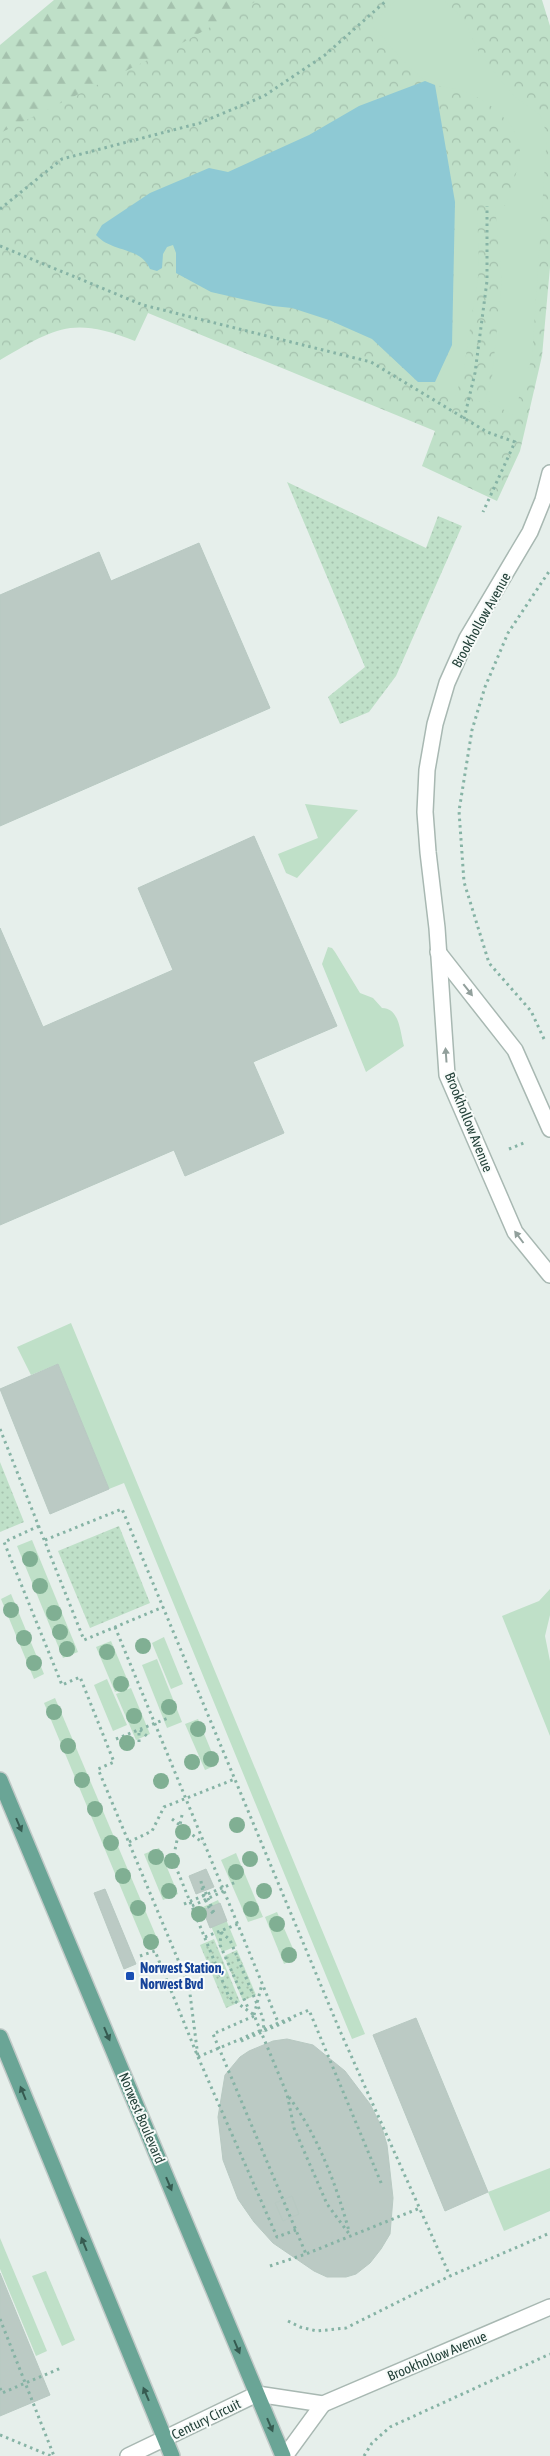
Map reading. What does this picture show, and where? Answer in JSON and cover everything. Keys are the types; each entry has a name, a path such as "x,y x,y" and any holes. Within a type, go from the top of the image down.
{"main road":[{"name":"Norwest Boulevard","path":"0,1780 284,2456"},
{"path":"0,2037 172,2456"}],"street":[{"name":"Brookhollow Avenue","path":"550,473 543,500 530,532 467,638 447,683 435,724 427,770 426,812 428,852 437,928 447,1075 515,1232 550,1275"},
{"path":"438,952 515,1050 550,1129"},
{"name":"Brookhollow Avenue","path":"323,2404 550,2307"},
{"path":"257,2394 323,2404 284,2456"},
{"name":"Century Circuit","path":"128,2456 257,2394"}],"path":[{"path":"0,208 62,159 200,122 264,96 325,55 387,0"},
{"path":"464,419 476,373 487,281 487,206"},
{"path":"0,246 143,305 371,362 487,432 515,442 483,512"},
{"path":"546,1045 531,1011 489,963 464,882 459,811 472,730 485,687 508,633 550,570"},
{"path":"484,1160 534,1139"},
{"path":"0,1429 84,1640 164,1607"},
{"path":"45,1540 122,1509 340,2031 450,2276"},
{"path":"39,1526 4,1542 62,1684 80,1677 114,1762 98,1769 189,1986 198,2057"},
{"path":"115,1627 278,2022"},
{"path":"116,1739 168,1718"},
{"path":"139,1730 148,1738"},
{"path":"139,1730 139,1742"},
{"path":"128,1842 152,1831 164,1807 235,1779"},
{"path":"182,1815 173,1860 229,1997 254,2015 287,2094 294,2128 327,2204 350,2235"},
{"path":"172,1818 206,1845 262,1984 254,2015"},
{"path":"201,1881 215,1916 208,1908 203,1896 201,1881"},
{"path":"184,1904 236,1882"},
{"path":"192,1906 224,1891"},
{"path":"205,1937 238,1924"},
{"path":"221,1932 220,1945 253,2021 264,2032"},
{"path":"221,1932 230,1940 263,2018 264,2032"},
{"path":"140,1956 155,1951 198,2057 278,2237 296,2230"},
{"path":"198,2057 309,2010 382,2186"},
{"path":"254,2015 212,2034 306,2254"},
{"path":"241,2041 292,2019"},
{"path":"287,2094 308,2122 340,2198 350,2235"},
{"path":"270,2266 306,2254 420,2208"},
{"path":"288,2321 309,2330 326,2331 346,2328 450,2276 550,2233"},
{"path":"0,2319 52,2456"},
{"path":"364,2456 372,2443 390,2427 550,2354"},
{"path":"0,2388 2,2393 61,2368"},
{"path":"0,2435 52,2456"}],"green space":[{"path":"54,0 265,0 0,204 0,45"},
{"path":"258,0 542,0 550,26 550,267 542,356 520,451 497,501 422,466 435,431 148,313 135,341 95,329 64,329 50,333 0,360 0,133 182,43"},
{"path":"396,0 443,0 464,19 479,53 514,96 540,115 547,134 532,358 513,415 485,399 492,377 502,280 495,206 505,206 519,164 520,151 518,140 507,121 490,105 470,94 435,85 420,76 371,24"},
{"path":"455,202 477,204 479,270 464,368 455,398 435,382 452,345"},
{"path":"287,482 426,548 438,516 462,526 396,676 369,712 340,724 328,697 365,667"},
{"path":"305,804 358,810 297,878 286,873 278,854 318,838"},
{"path":"328,947 332,948 335,952 360,993 373,998 382,1008 392,1012 398,1022 404,1046 366,1072 322,964"},
{"path":"71,1323 365,2034 352,2039 124,1483 109,1489 58,1364 31,1375 17,1347"},
{"path":"0,1462 24,1522 0,1532"},
{"path":"119,1526 150,1603 90,1628 58,1551"},
{"path":"32,1540 78,1652 63,1658 17,1546"},
{"path":"550,1589 550,1615 545,1636 550,1661 550,1736 502,1616 539,1601"},
{"path":"11,1594 44,1674 34,1679 1,1599"},
{"path":"164,1637 183,1684 171,1689 152,1643"},
{"path":"111,1641 130,1686 115,1692 96,1647"},
{"path":"157,1659 182,1722 167,1728 142,1665"},
{"path":"107,1679 127,1725 113,1731 94,1685"},
{"path":"131,1688 150,1734 136,1740 116,1694"},
{"path":"55,1698 159,1943 146,1948 44,1703"},
{"path":"198,1719 217,1765 205,1770 185,1724"},
{"path":"159,1848 178,1894 163,1900 144,1854"},
{"path":"236,1853 263,1917 248,1922 221,1860"},
{"path":"218,1900 237,1946 222,1952 203,1907"},
{"path":"277,1912 297,1958 284,1964 265,1917"},
{"path":"214,1939 240,2002 226,2008 200,1945"},
{"path":"237,1950 256,1995 243,2001 224,1956"},
{"path":"550,2168 550,2211 504,2231 488,2192"},
{"path":"0,2238 47,2351 36,2356 0,2269"},
{"path":"46,2271 75,2340 62,2346 32,2276"}],"water":[{"path":"425,81 435,85 455,202 452,345 435,382 418,382 372,339 329,320 292,308 273,306 211,292 176,273 176,253 173,245 167,247 163,254 162,268 157,271 150,269 140,257 110,245 96,235 102,225 150,193 209,168 228,172 309,135 359,106"}],"building":[{"path":"199,543 270,708 0,826 0,595 99,552 111,581"},
{"path":"254,836 337,1026 253,1062 284,1133 185,1176 174,1150 0,1225 0,928 43,1027 173,970 138,888"},
{"path":"58,1364 109,1489 50,1514 0,1389"},
{"path":"206,1869 214,1887 196,1894 189,1876"},
{"path":"105,1889 136,1964 124,1969 94,1893"},
{"path":"220,1903 227,1921 210,1928 203,1910"},
{"path":"416,2018 488,2192 445,2211 373,2035"},
{"path":"287,2039 313,2045 345,2071 370,2104 382,2128 387,2145 393,2198 390,2234 370,2263 356,2274 346,2277 327,2277 314,2271 273,2243 254,2222 238,2199 223,2160 218,2117 225,2075 240,2057 249,2051 273,2041"},
{"path":"292,2196 299,2214 283,2221 275,2203"},
{"path":"0,2273 50,2395 0,2416"}],"place":[{"name":"Norwest Station, Norwest Bvd","path":"130,1976"}]}
